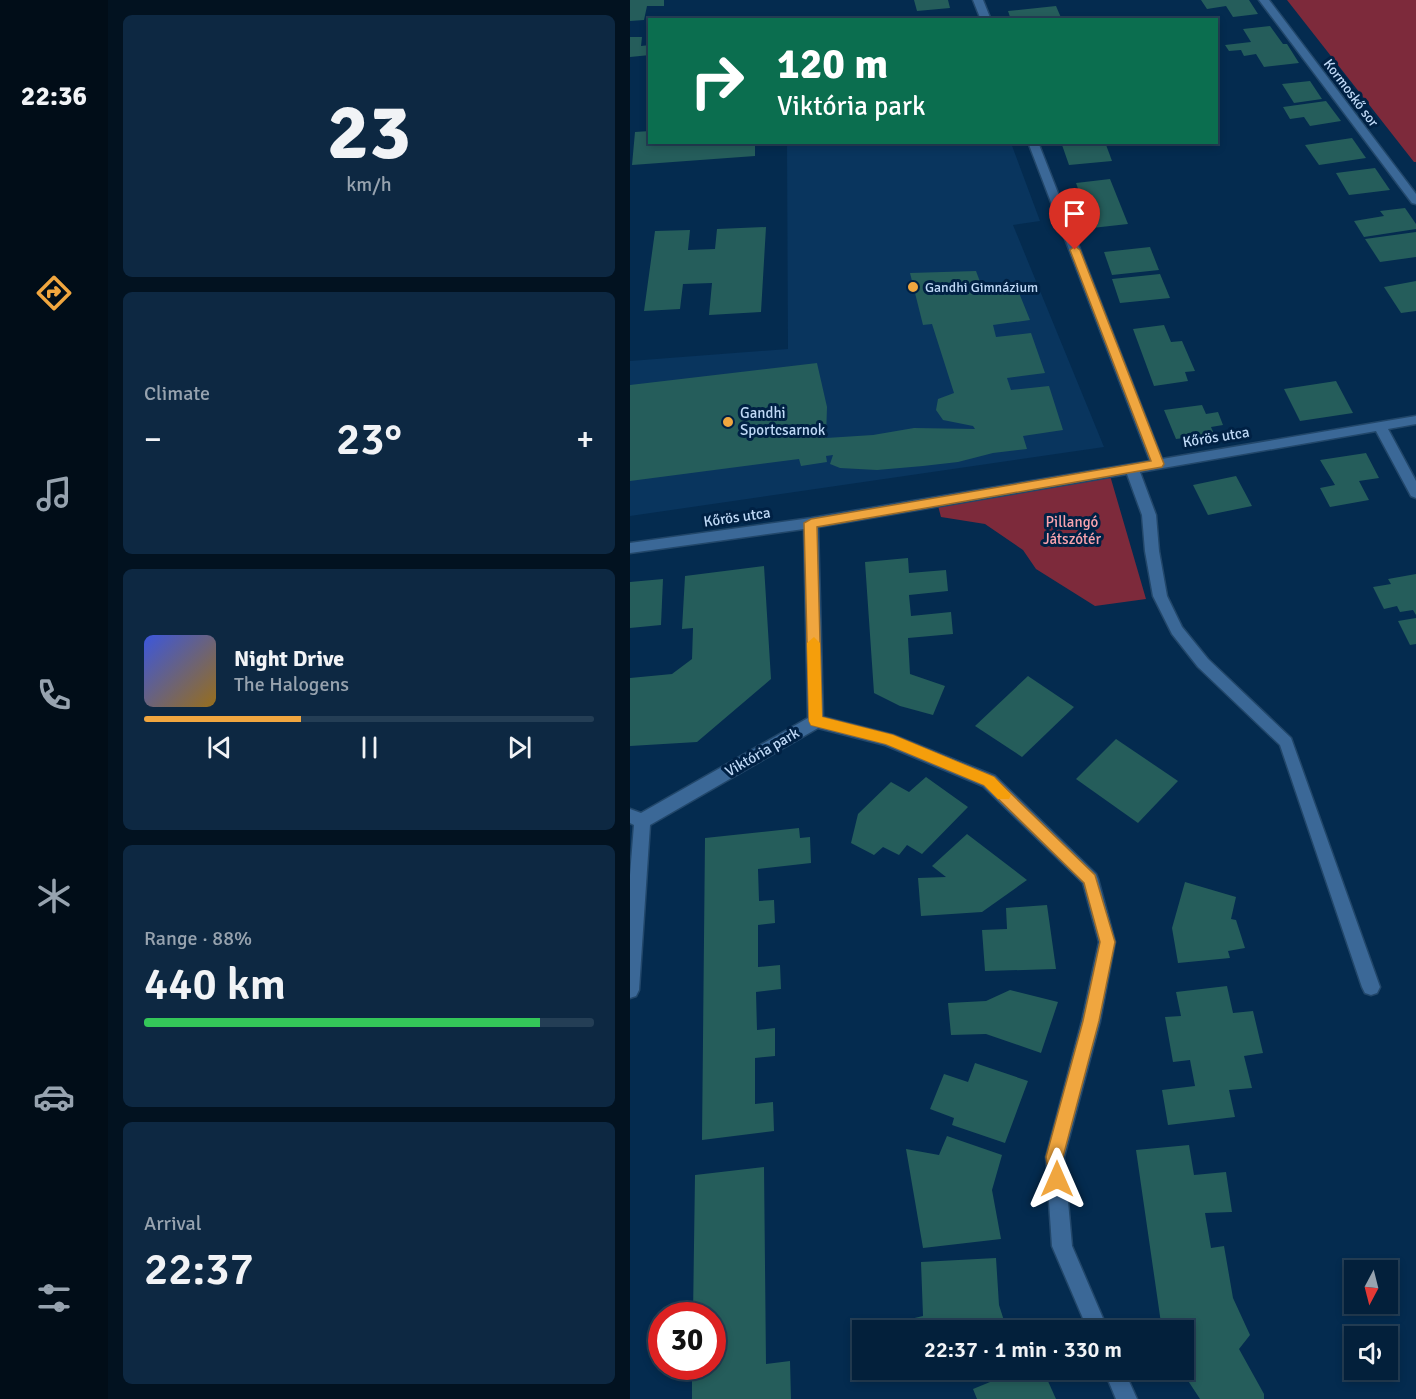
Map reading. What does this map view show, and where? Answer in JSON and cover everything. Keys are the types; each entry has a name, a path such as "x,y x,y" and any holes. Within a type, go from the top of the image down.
{"street":[{"path":"978,0 985,18"},
{"name":"Kormoskő sor","path":"1264,0 1416,201"},
{"path":"1034,144 1158,464"},
{"name":"Kőrös utca","path":"630,548 811,523 1416,420"},
{"path":"1380,427 1416,494"},
{"path":"1132,468 1149,515 1152,551 1160,596 1177,630 1203,663 1286,742 1371,987"},
{"name":"Viktória park","path":"636,818 816,721 811,523"},
{"path":"816,721 888,739 989,781 1090,879 1107,942 1091,1021 1055,1157 1062,1246 1094,1320"},
{"path":"630,990 636,818"},
{"path":"1118,1380 1127,1399"}],"shaded area":[{"name":"Gandhi Gimnázium","path":"787,144 1011,144 1040,221 1013,225 1104,447 630,516 630,361 788,349"}],"green space":[{"path":"1287,0 1416,0 1416,162 1414,162"},
{"name":"Pillangó Játszótér","path":"1109,472 1146,599 1095,606 1036,569 1023,550 985,524 941,517 937,502"}],"building":[{"path":"630,0 664,0 664,6 647,6 644,20 630,21"},
{"path":"914,0 948,0 950,8 917,11"},
{"path":"1201,0 1249,0 1258,14 1233,17 1226,6 1207,9"},
{"path":"1056,6 1061,18 1010,18 1008,11"},
{"path":"1270,26 1283,44 1287,44 1299,63 1264,67 1256,54 1244,56 1241,50 1229,51 1225,45 1251,42 1243,29"},
{"path":"630,37 642,37 641,46 648,45 648,55 630,57"},
{"path":"1310,81 1322,99 1294,103 1282,84"},
{"path":"1326,101 1341,121 1310,126 1304,117 1290,119 1283,107"},
{"path":"648,131 648,144 755,144 755,156 632,165 635,132"},
{"path":"1352,138 1366,158 1319,165 1305,145"},
{"path":"1062,144 1106,144 1112,161 1069,165"},
{"path":"1375,168 1390,190 1349,195 1336,173"},
{"path":"1110,179 1128,224 1092,228 1076,183"},
{"path":"1405,208 1416,224 1416,229 1364,237 1354,221 1384,216 1380,211"},
{"path":"766,227 761,312 709,315 712,283 683,284 680,309 644,311 655,231 690,230 688,250 715,249 717,229"},
{"path":"1416,232 1416,257 1380,262 1365,239"},
{"path":"1150,247 1159,270 1112,275 1104,252"},
{"path":"976,271 982,287 1015,283 1030,320 993,325 996,337 1031,333 1045,373 1007,378 1011,390 1049,386 1063,430 1023,436 1027,449 993,453 958,462 877,470 840,468 830,464 833,455 826,456 827,462 801,466 799,459 630,481 630,385 817,363 827,407 826,438 873,435 914,428 975,429 973,426 943,420 936,410 938,399 954,393 932,324 923,325 910,273"},
{"path":"1160,274 1170,298 1120,303 1112,279"},
{"path":"1416,281 1416,311 1401,313 1384,287"},
{"path":"1164,325 1171,342 1182,341 1195,371 1185,372 1188,381 1154,386 1133,329"},
{"path":"1336,381 1353,413 1300,421 1284,389"},
{"path":"1202,405 1206,414 1218,412 1223,425 1211,427 1214,434 1176,439 1164,410"},
{"path":"1366,453 1379,478 1359,481 1369,500 1330,507 1320,488 1335,485 1320,460"},
{"path":"1236,476 1252,506 1208,515 1193,485"},
{"path":"908,558 909,573 946,570 948,591 909,595 911,616 951,612 953,634 908,638 910,674 945,686 933,715 900,706 874,693 865,562"},
{"path":"764,566 771,679 697,742 630,746 630,678 672,674 692,659 693,628 682,629 685,576"},
{"path":"1416,574 1416,615 1413,610 1400,612 1397,606 1384,609 1373,587 1391,584 1388,579"},
{"path":"663,579 661,625 630,628 630,582"},
{"path":"1416,618 1416,644 1410,645 1398,621"},
{"path":"1028,676 1074,707 1022,757 975,726"},
{"path":"1116,739 1178,781 1138,823 1076,779"},
{"path":"926,777 968,807 922,854 907,845 899,855 883,847 874,855 851,843 858,814 891,782 909,792"},
{"path":"799,828 800,838 810,837 811,863 758,869 759,901 774,900 775,923 758,925 758,967 780,965 781,989 756,992 757,1030 775,1028 775,1056 755,1058 755,1104 773,1102 774,1131 702,1140 705,838"},
{"path":"967,834 1027,880 982,912 921,916 918,878 946,877 932,866"},
{"path":"1185,882 1236,897 1231,919 1236,920 1245,948 1228,951 1230,958 1178,963 1172,928"},
{"path":"1047,905 1056,969 985,971 982,930 1007,929 1006,908"},
{"path":"1227,986 1233,1013 1253,1011 1263,1053 1244,1056 1252,1088 1229,1090 1235,1117 1168,1125 1162,1090 1195,1086 1190,1060 1173,1062 1165,1017 1181,1016 1176,992"},
{"path":"1010,990 1058,1002 1041,1053 986,1034 951,1035 948,1003 986,1001"},
{"path":"975,1063 1028,1081 1005,1143 952,1125 954,1118 930,1109 944,1074 968,1082"},
{"path":"947,1136 1002,1155 992,1190 1001,1239 923,1248 906,1149 939,1155"},
{"path":"1189,1145 1194,1175 1226,1172 1232,1212 1205,1213 1211,1248 1224,1246 1233,1298 1250,1335 1239,1349 1264,1394 1264,1399 1200,1399 1188,1380 1194,1380 1194,1320 1161,1320 1136,1150"},
{"path":"764,1167 766,1364 790,1361 791,1399 692,1399 692,1380 726,1380 726,1302 693,1302 695,1175"},
{"path":"996,1258 999,1305 1004,1320 906,1320 923,1316 921,1262"},
{"path":"995,1380 1047,1380 1056,1399 977,1399 973,1389"}],"slow traffic":[{"path":"814,643 816,721 888,739 989,781 1003,795"}],"place":[{"name":"Gandhi Gimnázium","path":"913,287"},
{"name":"Gandhi Sportcsarnok","path":"728,422"}],"route":[{"path":"1057,1179 1055,1157 1091,1021 1107,942 1090,879 989,781 888,739 816,721 811,523 1158,464 1075,250"}]}
